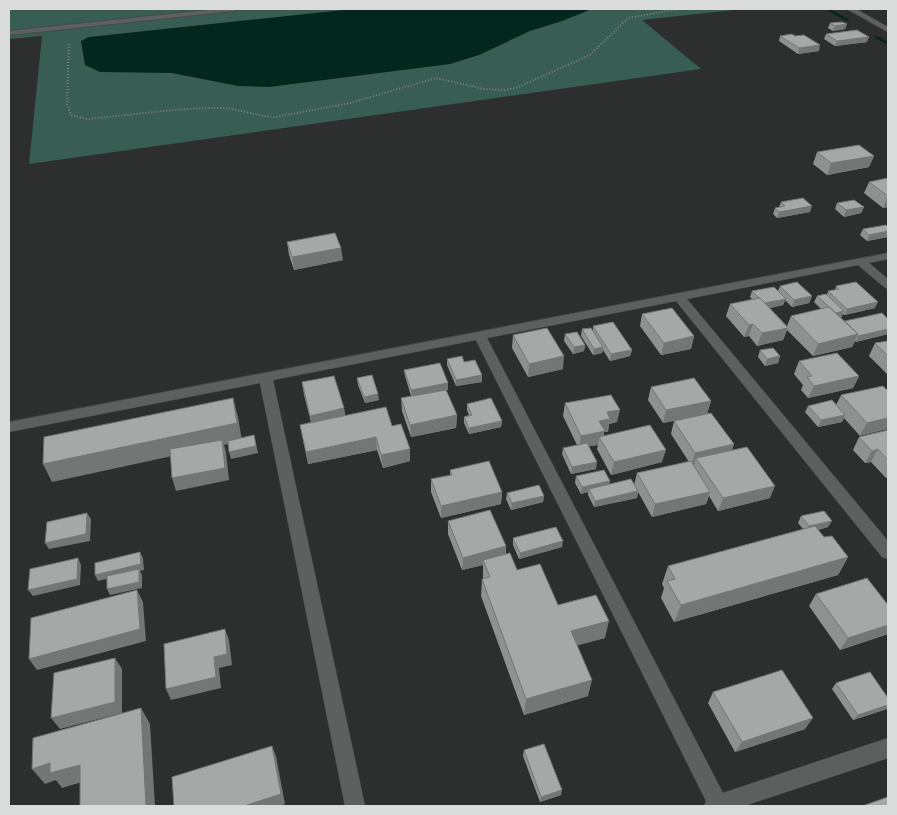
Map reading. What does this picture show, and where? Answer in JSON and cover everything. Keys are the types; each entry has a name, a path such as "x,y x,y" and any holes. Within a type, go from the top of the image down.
{"street":[{"path":"851,9 888,30"},
{"path":"9,427 680,298 888,256"},
{"path":"861,262 888,285"},
{"path":"680,298 888,552"},
{"path":"480,336 717,806 888,748"},
{"path":"266,378 356,806"}],"lane":[{"path":"9,33 234,9"}],"path":[{"path":"65,27 70,52 67,104 71,115 77,118 87,119 220,108 243,110 265,117 350,103 436,78 484,89 516,88 590,55 628,18 679,9"}],"shaded area":[{"path":"9,9 742,9 642,20 701,69 29,164 42,36 9,39"},
{"path":"353,9 592,9 530,31 479,55 450,64 269,87 238,86 172,73 100,72 85,65 81,41 89,37"}],"building":[{"path":"842,22 847,24 835,26 830,23"},
{"path":"857,30 869,37 837,41 826,34"},
{"path":"792,34 795,36 804,35 820,45 799,48 780,36"},
{"path":"859,145 874,156 831,163 817,152"},
{"path":"888,178 888,196 869,182"},
{"path":"803,198 812,206 779,212 775,208 785,206 781,202"},
{"path":"854,200 864,207 846,210 837,203"},
{"path":"886,225 888,231 869,235 863,229"},
{"path":"335,233 341,248 292,257 287,242"},
{"path":"797,282 812,296 794,300 780,286"},
{"path":"856,282 878,302 847,309 828,291 839,289 836,286"},
{"path":"774,287 786,299 765,303 752,291"},
{"path":"826,294 844,311 836,313 817,296"},
{"path":"760,298 788,328 762,333 753,324 749,325 730,304"},
{"path":"829,307 858,334 818,344 791,316"},
{"path":"672,308 694,336 664,343 642,314"},
{"path":"882,313 888,319 888,329 858,336 845,321"},
{"path":"613,322 632,350 611,354 593,326"},
{"path":"547,328 564,356 529,364 513,335"},
{"path":"591,328 603,347 594,349 582,329"},
{"path":"577,332 585,345 574,347 565,334"},
{"path":"888,341 888,356 875,343"},
{"path":"773,348 780,356 767,359 760,350"},
{"path":"837,353 859,376 814,386 807,377 812,376 799,361"},
{"path":"462,356 464,362 475,360 482,375 456,380 447,359"},
{"path":"440,363 448,383 411,390 404,370"},
{"path":"372,375 378,394 364,397 357,378"},
{"path":"334,376 344,408 310,416 302,382"},
{"path":"694,378 711,401 666,410 651,387"},
{"path":"883,386 888,391 888,418 867,423 841,395"},
{"path":"446,390 457,415 410,425 401,398"},
{"path":"611,395 620,410 607,412 610,419 599,421 605,431 581,436 565,403"},
{"path":"233,398 237,423 43,464 44,437"},
{"path":"491,398 502,421 469,428 464,417 472,415 467,404"},
{"path":"832,400 845,415 821,420 808,406"},
{"path":"386,407 392,426 401,424 410,449 381,455 376,437 306,452 300,425"},
{"path":"711,413 734,444 695,453 674,421"},
{"path":"650,425 666,450 614,462 599,437"},
{"path":"888,430 888,460 878,449 872,451 859,437"},
{"path":"254,435 256,446 229,452 228,441"},
{"path":"222,440 225,468 172,478 170,449"},
{"path":"587,443 597,462 572,467 563,448"},
{"path":"747,447 775,486 723,498 696,458"},
{"path":"489,461 502,492 441,506 431,479 452,475 450,470"},
{"path":"691,461 710,492 655,504 637,473"},
{"path":"604,470 610,481 582,487 576,476"},
{"path":"631,479 638,491 595,501 589,489"},
{"path":"539,485 544,496 512,503 507,493"},
{"path":"490,510 506,546 463,558 448,521"},
{"path":"824,511 832,521 809,526 801,516"},
{"path":"87,513 86,534 45,543 47,522"},
{"path":"815,526 824,537 832,536 848,557 681,605 667,581 675,579 668,566"},
{"path":"556,527 563,541 520,553 513,538"},
{"path":"140,552 141,564 95,575 95,563"},
{"path":"510,553 517,570 540,564 558,605 596,595 609,621 571,631 592,680 526,699 482,579 490,577 483,560"},
{"path":"78,558 77,579 28,590 30,569"},
{"path":"139,569 139,582 107,589 107,576"},
{"path":"867,578 888,605 888,625 848,638 816,594"},
{"path":"137,590 140,629 29,659 31,618"},
{"path":"225,629 227,654 214,657 216,677 166,689 164,644"},
{"path":"115,658 115,702 51,718 54,673"},
{"path":"782,670 813,718 742,742 713,692"},
{"path":"870,672 888,698 888,705 858,715 836,683"},
{"path":"141,708 146,806 80,806 80,765 50,773 50,763 32,769 33,738"},
{"path":"544,744 562,790 541,797 524,750"},
{"path":"272,746 281,794 244,806 174,806 172,777"},
{"path":"888,797 888,806 865,805"}],"waterway":[{"path":"827,9 848,20"},
{"path":"877,37 888,44"}]}
